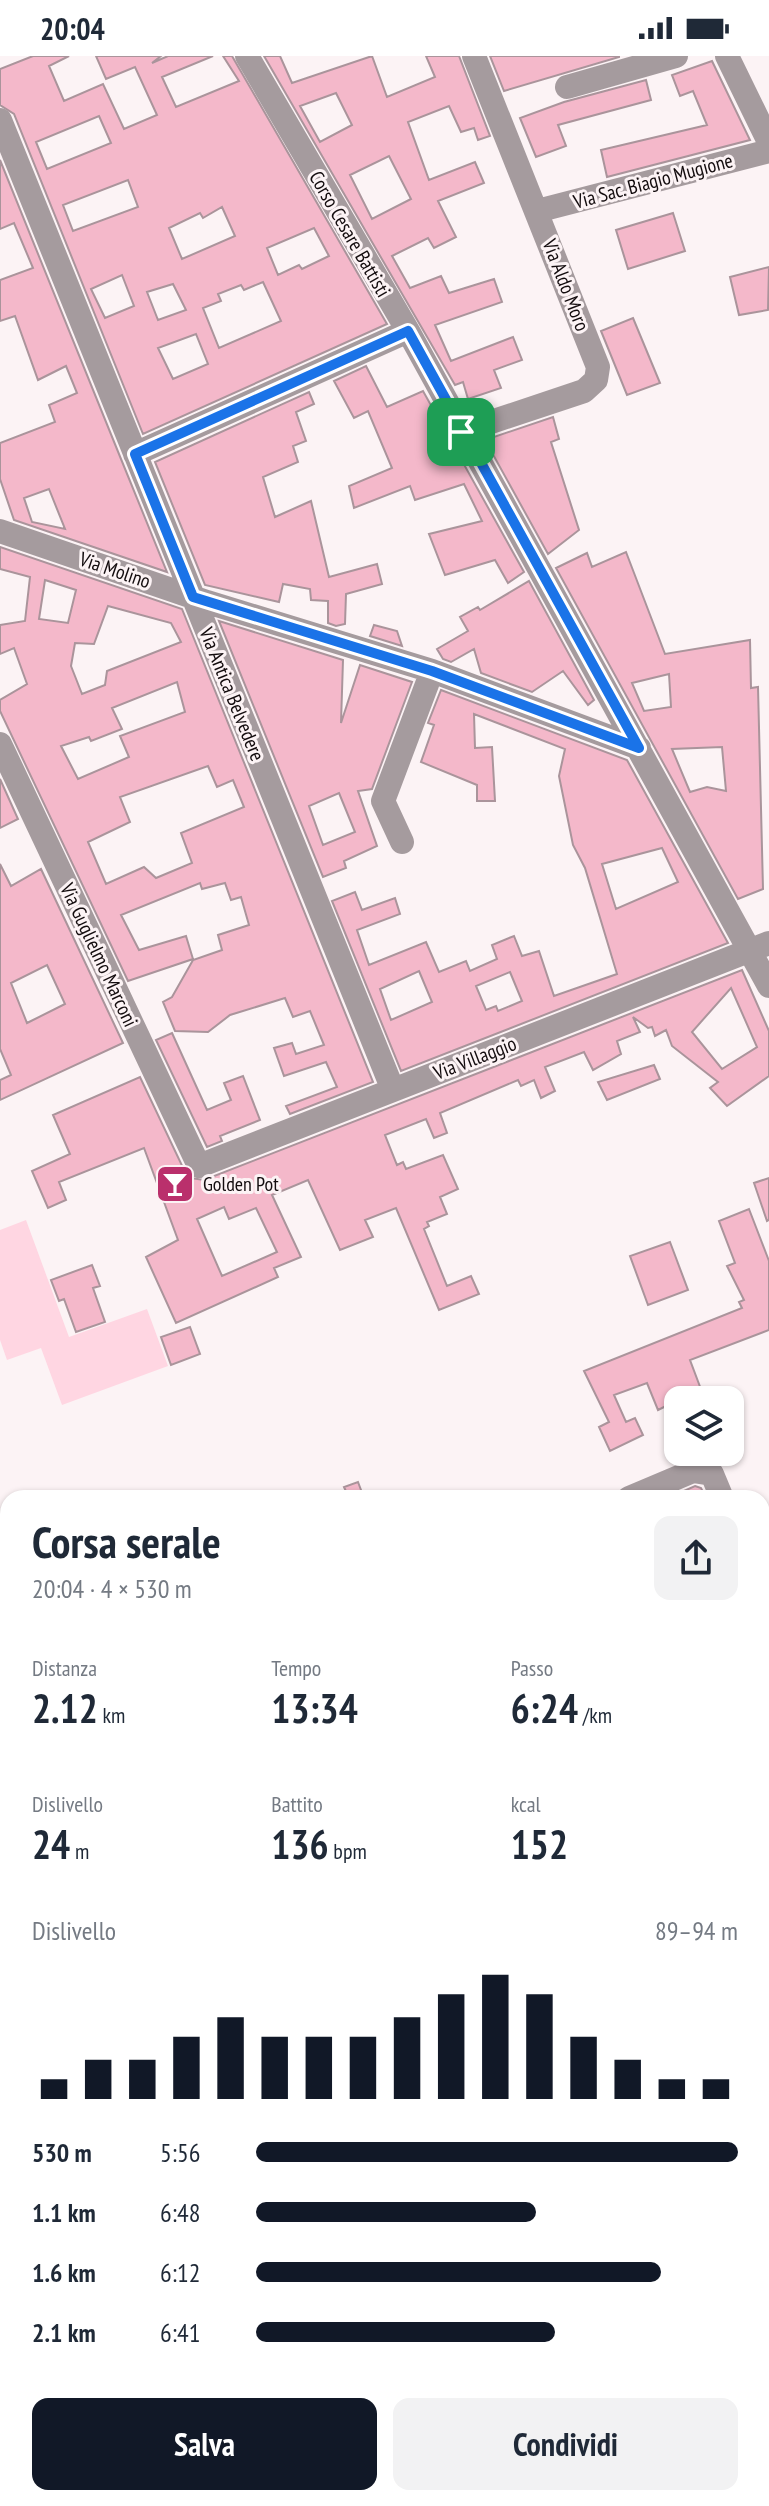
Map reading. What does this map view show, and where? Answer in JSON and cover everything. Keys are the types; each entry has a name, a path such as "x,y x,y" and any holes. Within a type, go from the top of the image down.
{"street":[{"name":"Corso Cesare Battisti","path":"247,56 408,331 461,432 639,748 760,946 769,986"},
{"name":"Via Aldo Moro","path":"461,432 584,391 596,380 598,367 474,56"},
{"path":"567,87 676,56"},
{"path":"727,56 769,142"},
{"name":"Via Antica Belvedere","path":"0,120 393,1090"},
{"name":"Via Sac. Biagio Mugione","path":"537,211 769,151"},
{"path":"135,454 408,331"},
{"name":"Via Molino","path":"0,531 193,597 432,671 639,748"},
{"path":"402,842 383,801 432,671"},
{"name":"Via Guglielmo Marconi","path":"0,744 199,1166"},
{"name":"Via Villaggio","path":"199,1166 760,946"},
{"path":"648,1490 693,1471 712,1474 719,1490"}],"shaded area":[{"path":"26,1220 69,1337 147,1309 168,1366 62,1405 41,1348 7,1360 0,1340 0,1230"}],"building":[{"path":"33,56 69,56 49,66 64,101 103,84 124,129 157,115 135,67 106,79 96,56 161,56 152,63 168,56 213,56 162,77 176,107 239,81 223,56 232,56 387,324 143,434 14,114 0,105 0,69","holes":["99,116 111,143 47,169 36,142","128,180 138,207 73,231 63,205","222,207 235,236 182,259 169,228 200,213 203,218","314,228 329,256 302,269 299,265 278,275 267,248","122,275 134,306 105,318 91,289","263,282 281,321 219,348 203,308 221,301 218,294 241,285 244,290","173,284 186,310 158,320 147,292","196,334 208,364 173,379 158,348"]},
{"path":"264,56 280,56 292,83 372,56 387,97 435,77 426,56 459,56 490,136 478,140 474,128 461,132 449,106 408,122 429,180 475,162 484,183 438,201 456,237 434,248 428,238 392,256 410,288 441,276 449,293 494,279 502,302 435,325 451,361 513,337 522,360 494,370 501,388 468,399 463,382 455,385","holes":["336,93 352,125 320,142 300,106","389,156 411,199 372,219 350,175"]},
{"path":"490,56 619,56 619,57 504,91"},
{"path":"712,61 750,140 607,177 601,150 707,125 693,91 680,96 672,75"},
{"path":"646,80 651,100 558,125 566,146 536,157 520,118 564,102"},
{"path":"0,160 167,572 14,520 0,479 0,443 55,422 49,405 77,393 66,366 38,380 15,316 0,321 0,280 33,268 14,223 0,229","holes":["49,489 65,529 32,522 24,498"]},
{"path":"673,213 685,251 628,269 616,230"},
{"path":"769,267 768,310 739,315 730,277"},
{"path":"633,318 660,383 627,395 601,331"},
{"path":"366,366 387,407 423,391 524,572 508,583 495,560 445,575 429,534 482,521 464,484 415,500 410,486 354,508 349,486 392,468 368,411 354,418 334,381"},
{"path":"309,392 314,404 296,412 306,441 293,446 298,462 263,477 275,517 311,501 329,577 377,564 382,584 346,594 345,624 336,626 328,623 328,601 311,600 310,589 283,584 279,602 205,585 155,462"},
{"path":"553,417 559,439 551,442 579,530 548,554 485,440"},
{"path":"0,547 182,609 373,1082 290,1114 286,1106 337,1087 326,1062 284,1076 274,1048 292,1043 296,1054 324,1045 310,1011 293,1017 285,998 230,1015 208,1032 175,1031 163,1002 172,997 193,960 222,950 218,935 249,925 241,897 231,900 225,883 202,889 200,883 121,915 139,950 186,936 193,959 128,981 0,711 0,700 27,684 14,648 0,654 0,625 25,621 30,577 0,569","holes":["45,580 76,590 68,623 39,619","108,606 171,623 181,642 107,671 105,685 82,694 71,666 75,643 94,644","177,682 185,712 120,736 129,757 78,779 61,746 89,737 91,741 122,729 112,708","208,766 217,787 233,780 244,807 181,833 192,863 156,878 144,867 106,884 88,842 130,822 120,797"]},
{"path":"626,552 665,654 750,640 751,688 758,687 763,889 738,899 556,568 587,553 592,567","holes":["669,674 671,707 644,711 632,683","722,747 726,791 707,787 690,792 672,749"]},
{"path":"529,581 594,700 588,705 563,671 532,692 481,673 474,649 451,662 443,659 437,649 468,631 460,617 478,607 480,610"},
{"path":"219,621 343,660 341,723 360,665 412,682 372,789 358,791 377,846 344,861 346,868 323,877","holes":["339,793 355,832 323,845 309,806"]},
{"path":"374,625 397,631 402,646 370,636"},
{"path":"441,690 627,760 728,943 401,1071 332,901 355,892 362,910 395,898 400,914 357,930 369,965 426,942 439,972 466,961 470,971 497,959 492,945 514,936 522,956 539,951 554,996 617,974 585,868 573,845 559,776 565,749 474,714 475,748 492,747 495,801 477,801 477,785 421,762 434,725 428,723","holes":["662,848 678,882 616,909 602,864","419,971 432,1002 391,1020 380,989","510,972 522,1001 498,1011 496,1006 486,1010 476,986"]},
{"path":"0,779 18,819 0,828"},
{"path":"0,864 11,886 41,869 123,1043 0,1100 0,1080 11,1075 0,1049","holes":["47,965 65,1004 27,1023 11,983"]},
{"path":"742,970 769,1031 769,1076 727,1106 710,1088 718,1082 672,1046 666,1030 655,1036 652,1027 648,1028 633,1017 640,1032 617,1041 621,1054 593,1070 584,1052 545,1067 555,1091 541,1098 534,1080 521,1086 518,1080 440,1113 447,1133 434,1138 426,1119 385,1135 397,1165 403,1162 406,1169 443,1155 458,1189 440,1197 447,1214 427,1222 429,1226 424,1229 447,1286 471,1276 479,1294 439,1310 396,1208 365,1220 373,1237 340,1250 308,1180 272,1195 301,1257 274,1268 278,1277 176,1323 146,1257 178,1240 144,1148 59,1182 66,1200 48,1208 32,1171 70,1154 53,1115 140,1077 185,1172 191,1178 204,1180","holes":["731,988 757,1047 722,1069 692,1032","224,1207 229,1219 256,1208 277,1252 222,1276 197,1219"]},
{"path":"172,1033 207,1110 231,1100 224,1083 243,1076 260,1120 220,1136 222,1141 207,1147 156,1040"},
{"path":"654,1065 660,1079 607,1100 598,1082"},
{"path":"769,1178 769,1220 767,1221 754,1183"},
{"path":"749,1209 769,1261 769,1330 690,1360 700,1386 664,1386 664,1407 658,1410 647,1383 614,1395 626,1422 635,1418 643,1435 610,1451 599,1427 609,1422 584,1371 742,1308 739,1302 744,1300 727,1266 735,1263 719,1221"},
{"path":"670,1242 688,1290 648,1305 630,1256"},
{"path":"92,1265 100,1286 93,1288 105,1322 76,1332 64,1299 59,1301 51,1280"},
{"path":"190,1327 200,1354 171,1365 161,1337"},
{"path":"358,1482 361,1490 345,1490 344,1487"}],"place":[{"name":"Golden Pot","path":"175,1184"}],"route":[{"path":"408,331 461,432 639,748 432,671 193,597 135,454 408,331"}]}
